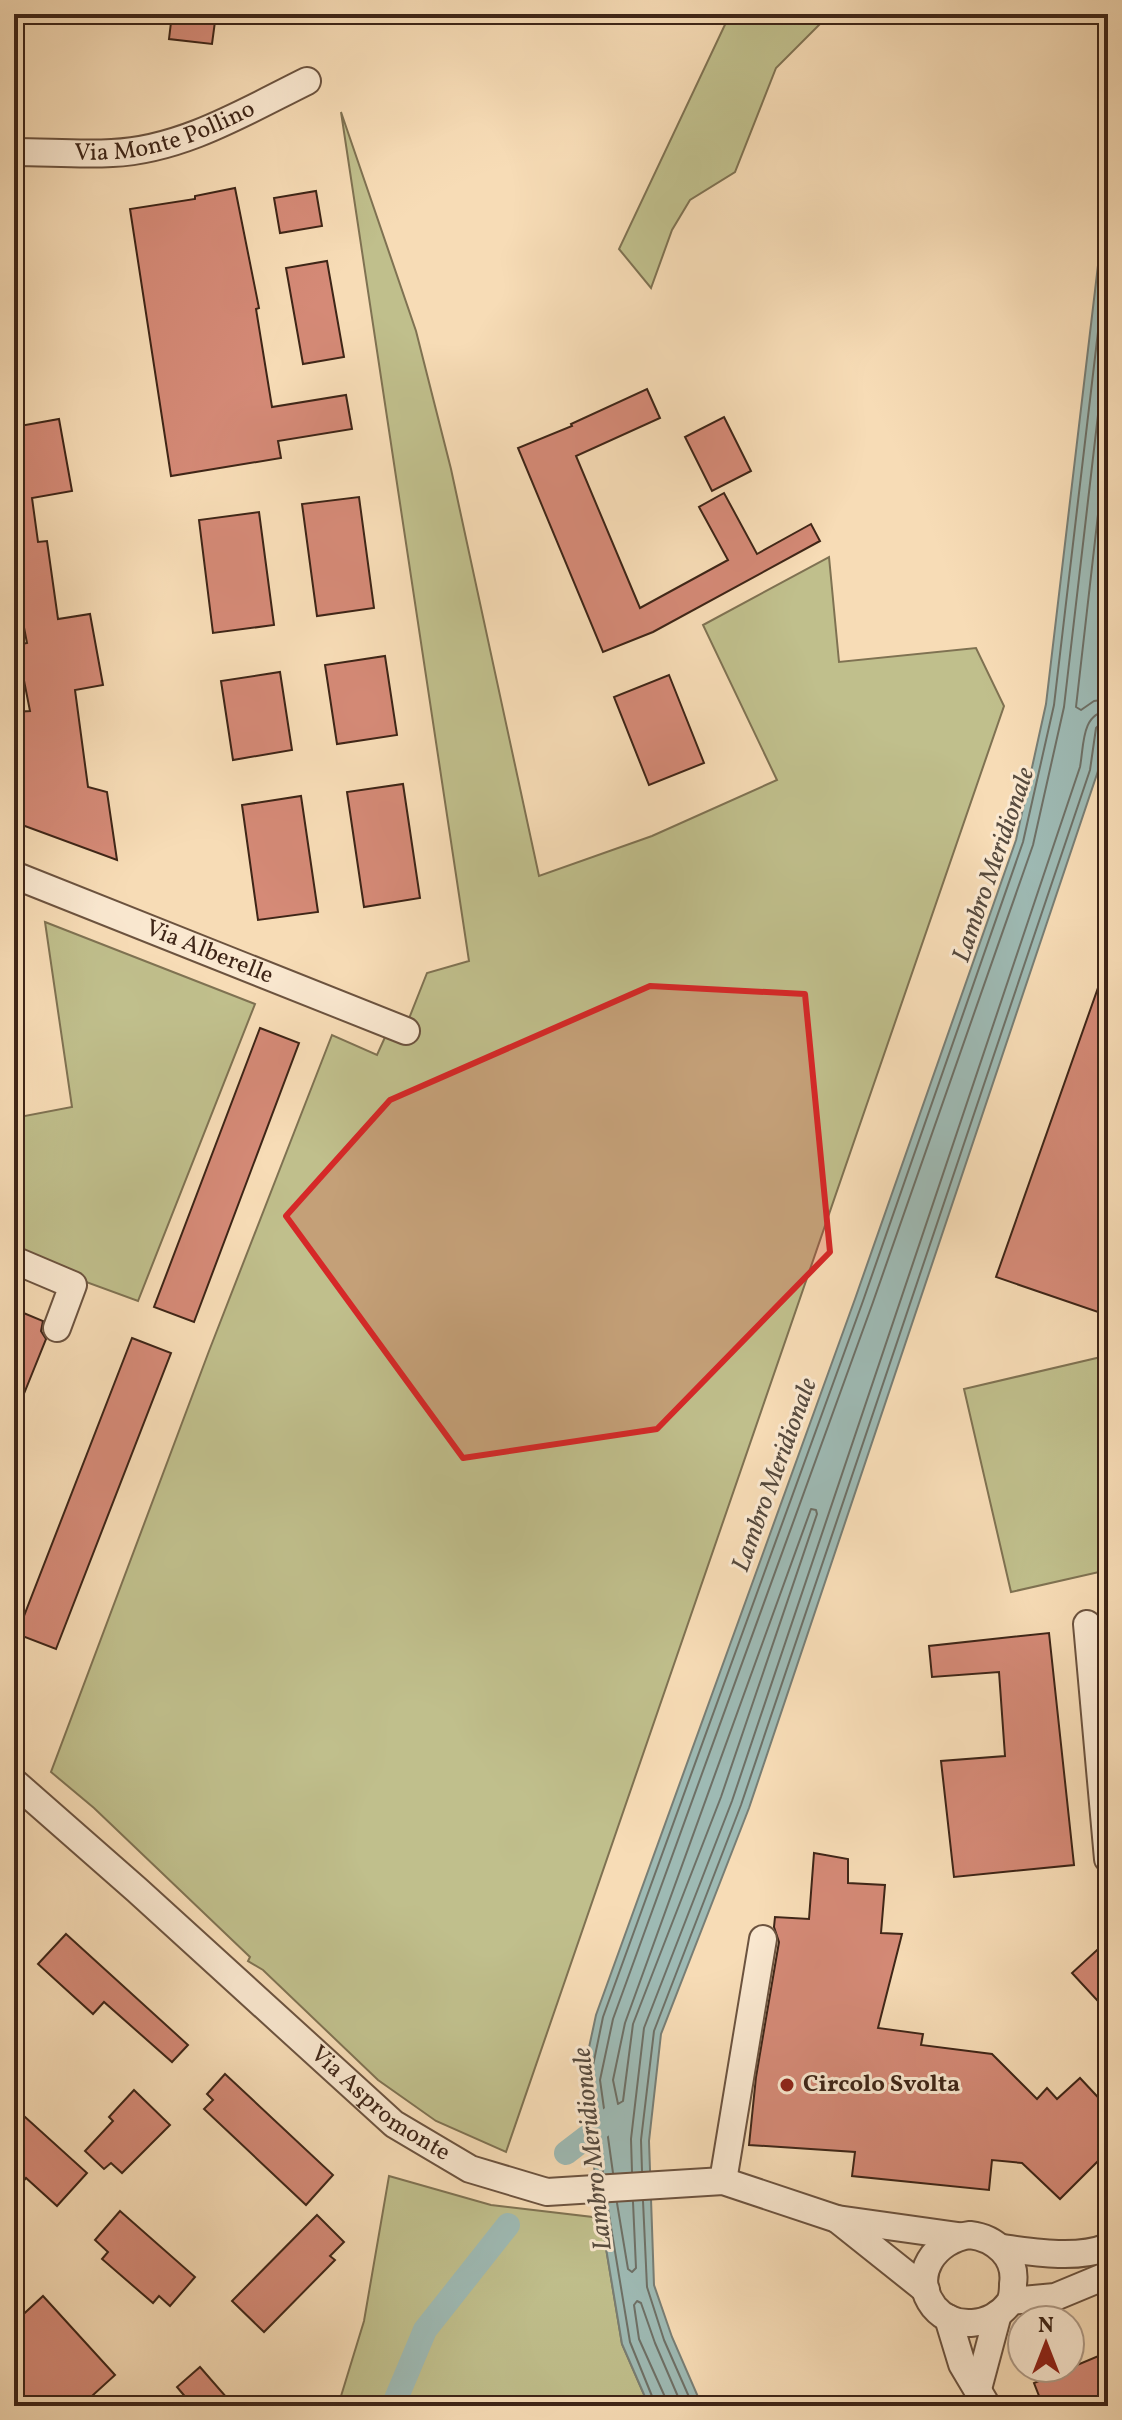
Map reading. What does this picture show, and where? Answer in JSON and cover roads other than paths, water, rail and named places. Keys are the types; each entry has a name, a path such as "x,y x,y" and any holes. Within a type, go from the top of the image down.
{"street":[{"name":"Via Monte Pollino","path":"14,152 114,153 148,148 215,127 307,81"},
{"name":"Via Alberelle","path":"14,875 406,1031"},
{"path":"14,1260 73,1285 57,1328"},
{"path":"1087,1624 1108,1859"},
{"name":"Via Aspromonte","path":"14,1782 394,2124 470,2169 547,2192 723,2181 837,2219 958,2236"},
{"path":"723,2181 763,1939"},
{"name":"Via Aspromonte","path":"837,2219 926,2290"},
{"path":"1108,2247 1095,2252 1050,2254 1001,2248 981,2236 958,2236 938,2248 924,2272 926,2290 934,2306 948,2318 963,2323 976,2323 1004,2307 1055,2297 1108,2275"},
{"path":"983,2397 1004,2307 1014,2280 1011,2263 1001,2248"},
{"path":"948,2318 962,2364 983,2397"}],"water":[{"name":"Lambro Meridionale","path":"1108,181 1108,705 1098,771 749,1808 661,2034 649,2141 654,2285 672,2337 702,2406 649,2406 622,2344 582,2080 596,2015 855,1299 1016,840 1046,704"}],"waterway":[{"name":"Lambro Meridionale","path":"566,2153 613,2117"},
{"path":"393,2406 425,2330 508,2225"}],"place":[{"name":"Circolo Svolta","path":"787,2085"}]}
